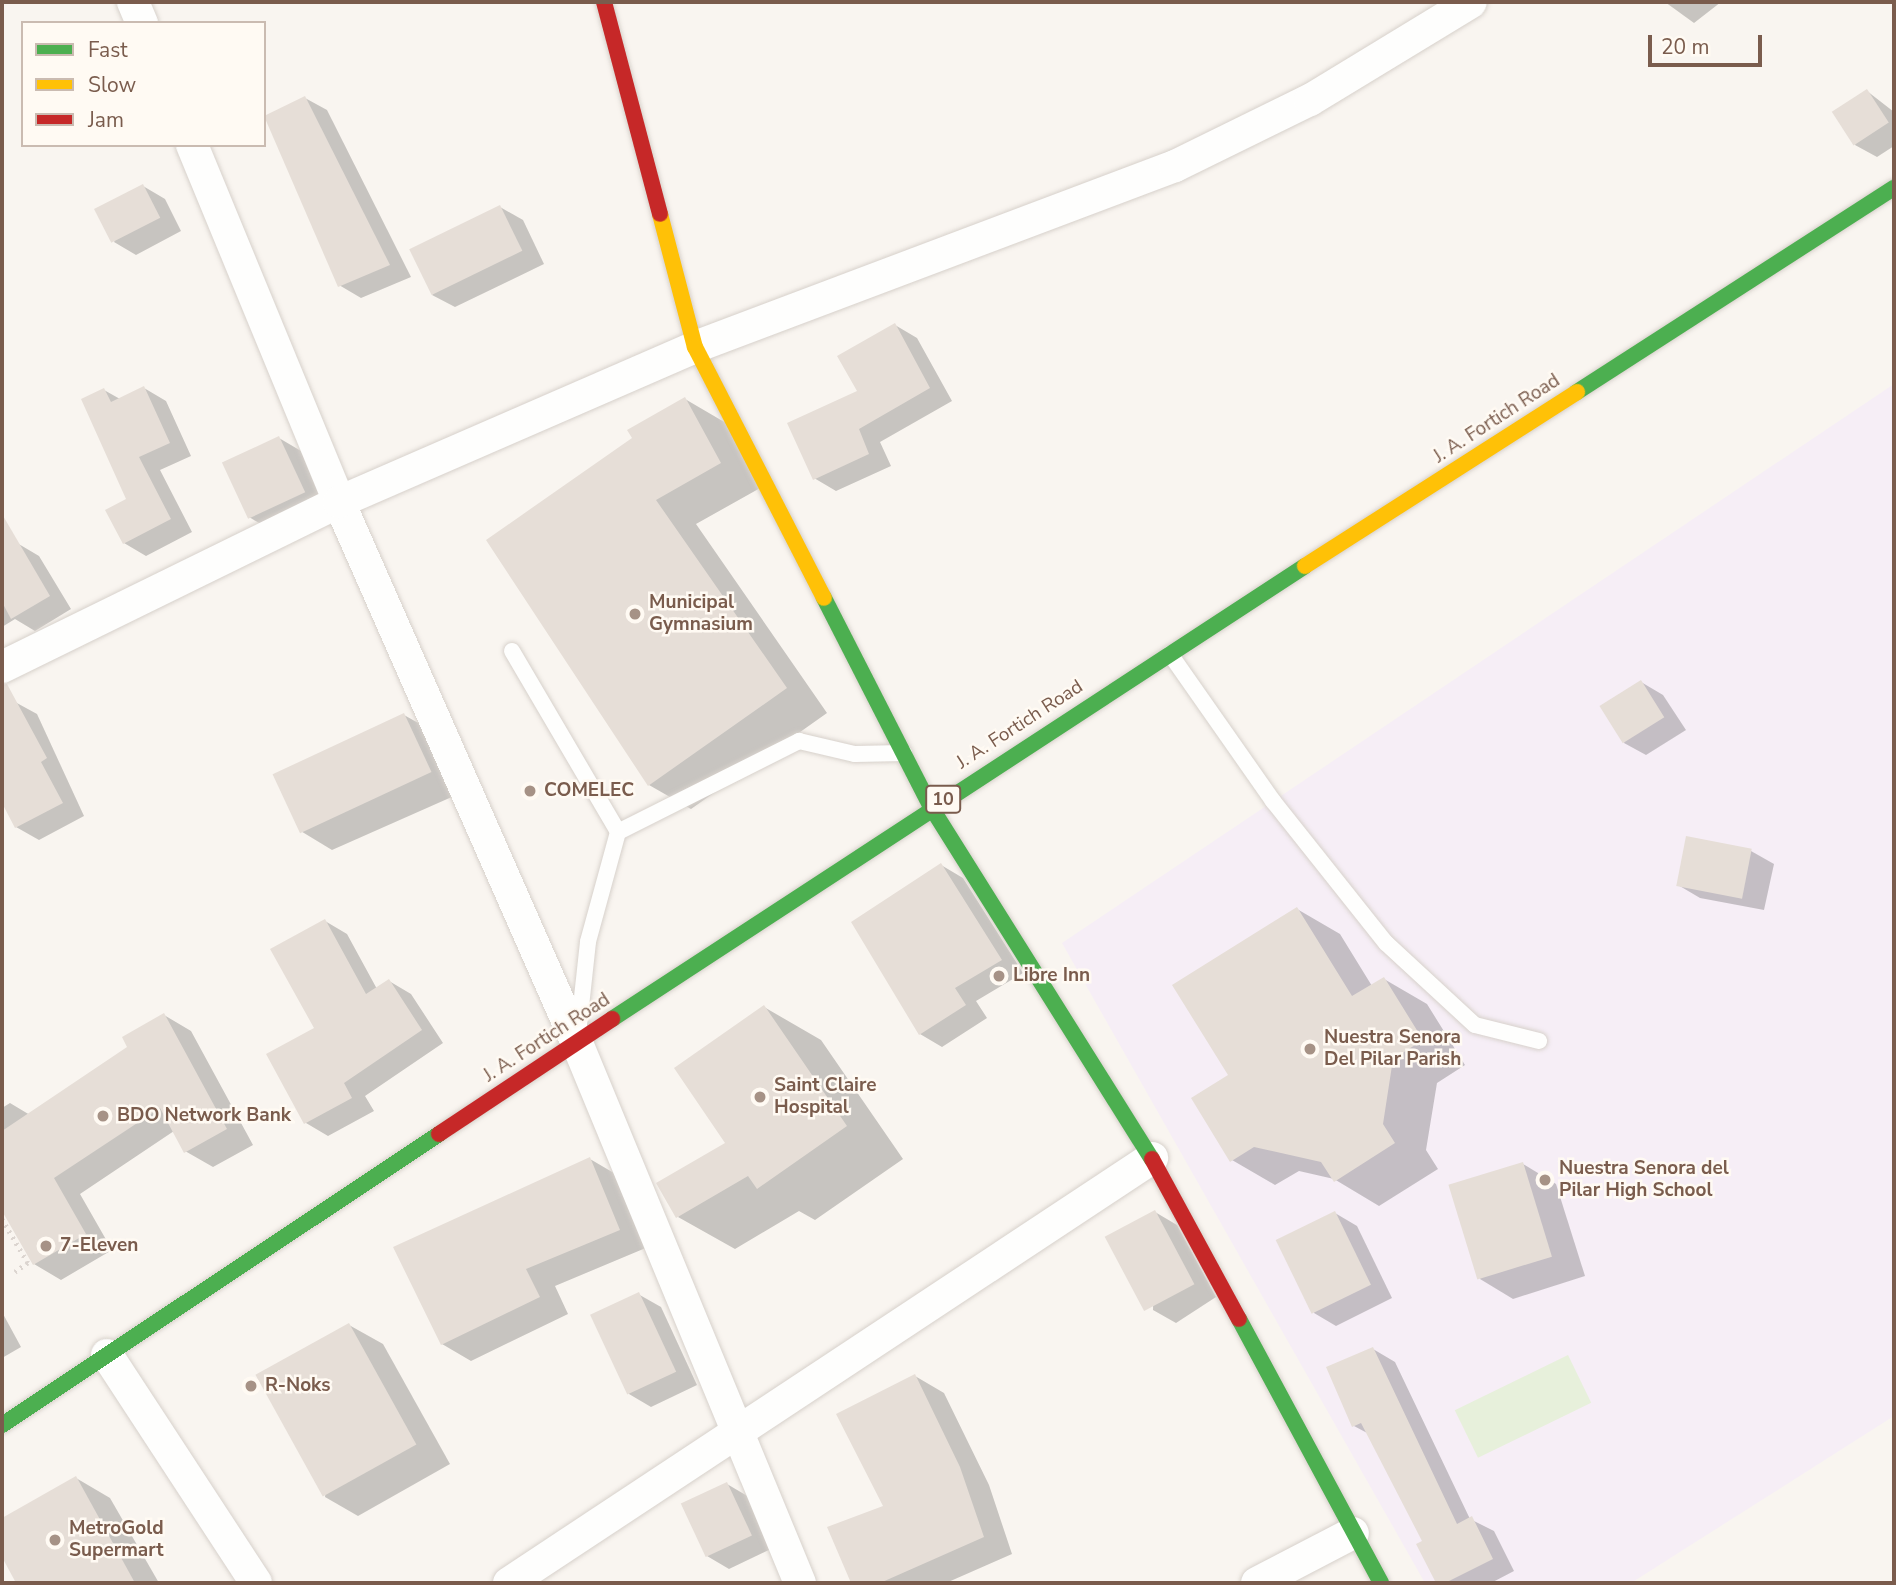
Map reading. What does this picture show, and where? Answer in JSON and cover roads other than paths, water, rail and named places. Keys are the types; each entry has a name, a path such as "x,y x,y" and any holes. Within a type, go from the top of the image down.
{"main road":[{"path":"604,2 695,347 931,807 1152,1158 1381,1583"},
{"name":"J. A. Fortich Road","path":"2,1425 931,807 1894,188"}],"street":[{"path":"133,2 141,21"},
{"path":"2,667 339,502 695,347 1175,166 1310,100 1471,2"},
{"path":"193,147 339,502 577,1043 735,1434 800,1583"},
{"path":"509,1583 1152,1158"},
{"path":"107,1355 256,1583"},
{"path":"1257,1583 1353,1533"}],"lane":[{"path":"512,651 618,831 588,942 577,1043"},
{"path":"1170,654 1273,801 1387,943 1475,1025 1539,1041"},
{"path":"618,831 799,741 855,754 904,753"}],"place":[{"name":"Municipal Gymnasium","path":"635,614"},
{"name":"COMELEC","path":"530,791"},
{"name":"Libre Inn","path":"999,976"},
{"name":"Nuestra Senora Del Pilar Parish","path":"1310,1049"},
{"name":"Saint Claire Hospital","path":"760,1097"},
{"name":"BDO Network Bank","path":"103,1116"},
{"name":"Nuestra Senora del Pilar High School","path":"1545,1180"},
{"name":"7-Eleven","path":"46,1246"},
{"name":"R-Noks","path":"251,1386"},
{"name":"MetroGold Supermart","path":"55,1540"}]}
